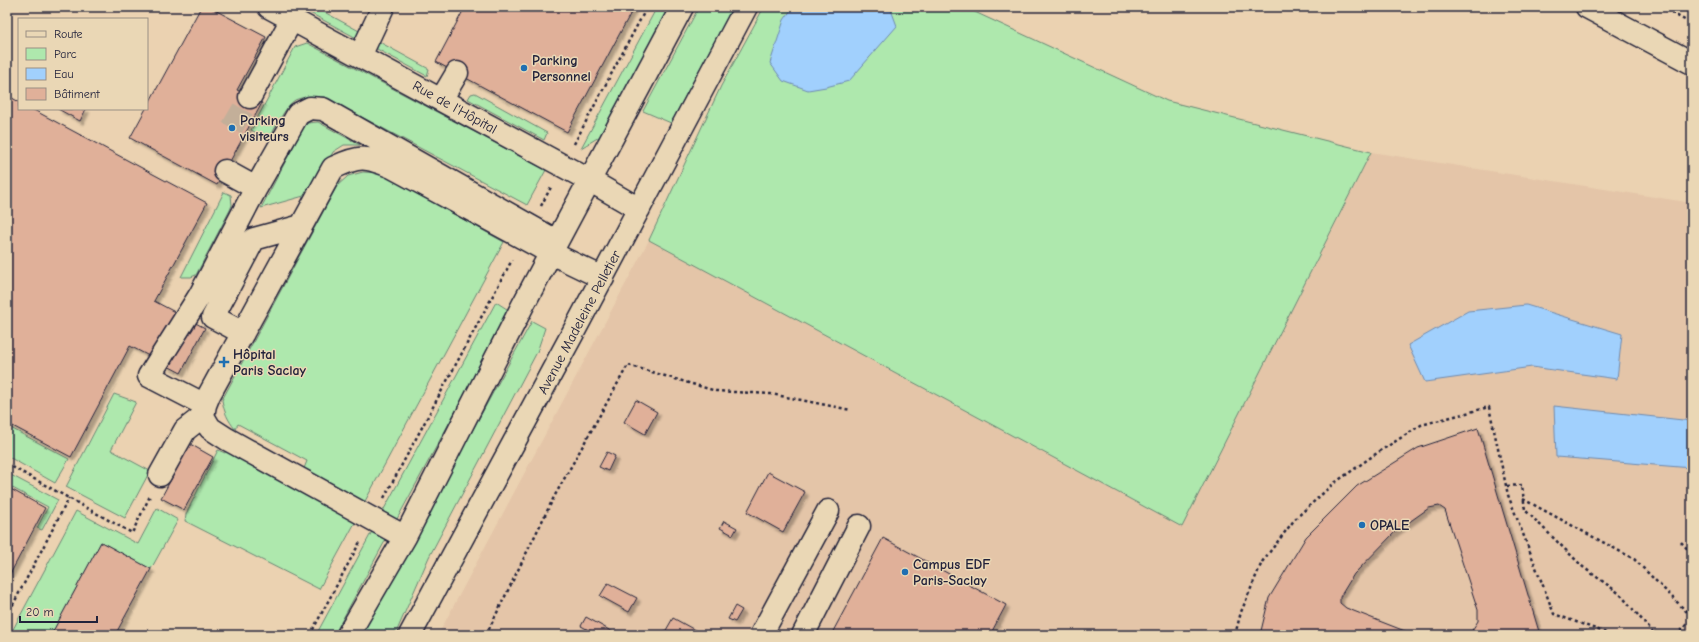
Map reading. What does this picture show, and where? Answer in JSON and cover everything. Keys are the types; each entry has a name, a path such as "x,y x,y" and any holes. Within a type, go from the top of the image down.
{"street":[{"name":"Rue de l'Hôpital","path":"269,7 589,180 639,209"},
{"path":"360,56 383,7"},
{"path":"348,635 405,537 589,180 682,7"},
{"name":"Avenue Madeleine Pelletier","path":"410,635 746,7"},
{"path":"1587,7 1692,63"},
{"path":"250,97 292,19"},
{"path":"441,100 457,73"},
{"path":"405,537 373,518 227,439 210,428 204,411 149,376 200,295 256,188 298,114 310,108 323,109 528,233"},
{"path":"160,475 185,430 204,411 244,333 333,168 349,160 370,158 392,167 528,233 605,273"},
{"path":"225,171 256,188"},
{"path":"244,333 213,317 254,239 302,226"},
{"path":"761,635 828,511"},
{"path":"803,635 859,526"}],"path":[{"path":"310,635 528,233 647,7"},
{"path":"1661,7 1692,24"},
{"path":"486,635 554,497 628,365 716,391 771,394 851,410"},
{"path":"1235,635 1240,612 1262,562 1295,519 1333,484 1377,453 1421,425 1489,407 1508,495 1554,614 1604,632 1606,635"},
{"path":"7,464 132,533 160,475"},
{"path":"1507,486 1522,485 1525,510 1583,567 1620,594 1655,635"},
{"path":"7,616 69,498"},
{"path":"1523,499 1634,559 1692,618 1676,635"},
{"path":"1680,542 1692,554"}],"shaded area":[{"path":"1371,152 1692,203 1692,635 438,635 649,240 1182,527"}],"green space":[{"path":"299,7 315,7 429,69 427,76"},
{"path":"657,7 672,7 604,134 581,148"},
{"path":"699,7 733,7 671,123 643,111"},
{"path":"764,7 964,7 1167,101 1371,152 1182,527 649,240 721,86"},
{"path":"307,43 546,170 527,205 324,97 306,97 295,100 291,103 284,112 269,139 251,130 295,47"},
{"path":"475,93 547,133 544,140 468,99 471,94"},
{"path":"318,122 360,145 344,145 333,152 311,194 261,208 303,128 308,123"},
{"path":"363,172 380,173 504,242 363,505 303,471 307,461 238,424 235,429 227,416 222,400 337,186 348,176"},
{"path":"224,192 231,195 232,205 230,210 196,275 191,277 181,277"},
{"path":"496,302 510,311 334,635 316,635"},
{"path":"532,321 545,328 537,352 429,557 395,635 361,635"},
{"path":"114,394 136,402 111,450 150,471 125,518 66,487"},
{"path":"7,426 69,459 55,483 7,456"},
{"path":"227,446 357,519 319,589 185,521 186,514 218,450 225,453"},
{"path":"7,473 58,500 42,530 37,528 48,507 7,485"},
{"path":"157,508 178,520 151,569 101,542 51,635 10,635 76,511 138,544"}],"water":[{"path":"793,7 890,7 897,26 849,81 808,90 783,81 770,63 784,20"},
{"path":"1526,305 1622,334 1617,379 1532,367 1425,382 1408,345 1468,311"},
{"path":"1554,406 1692,421 1692,468 1556,457"}],"building":[{"path":"201,7 209,7 266,37 237,90 262,103 217,185 130,138 145,110 148,110 148,105"},
{"name":"Parking Personnel","path":"465,7 634,7 567,132 436,62"},
{"path":"7,95 18,101 18,110 34,110 207,203 154,301 205,328 181,373 130,346 71,457 7,423"},
{"path":"60,110 86,110 80,121"},
{"path":"636,400 657,412 645,434 624,422"},
{"name":"OPALE","path":"1478,428 1540,635 1469,635 1478,621 1478,610 1445,510 1439,506 1429,508 1395,532 1354,574 1340,597 1340,603 1346,608 1415,635 1260,635 1269,598 1306,537 1357,486 1418,448"},
{"path":"190,444 213,457 184,510 161,498"},
{"path":"607,452 615,456 608,471 599,467"},
{"path":"768,472 805,492 783,532 747,512"},
{"path":"7,487 45,508 7,580"},
{"path":"724,521 737,528 733,535 720,528"},
{"name":"Campus EDF Paris-Saclay","path":"883,538 1006,605 990,635 831,635"},
{"path":"101,542 151,569 115,635 51,635"},
{"path":"608,583 637,598 629,612 600,596"},
{"path":"735,606 742,610 735,622 728,619"},
{"path":"586,617 618,635 598,635 581,626"},
{"path":"673,618 702,634 671,635 665,632"}],"tunnel":[{"path":"232,128 250,97"}],"place":[{"name":"Parking Personnel","path":"524,68"},
{"name":"Parking visiteurs","path":"232,128"},
{"name":"Hôpital Paris Saclay","path":"224,362"},
{"name":"OPALE","path":"1362,525"},
{"name":"Campus EDF Paris-Saclay","path":"905,572"}]}
